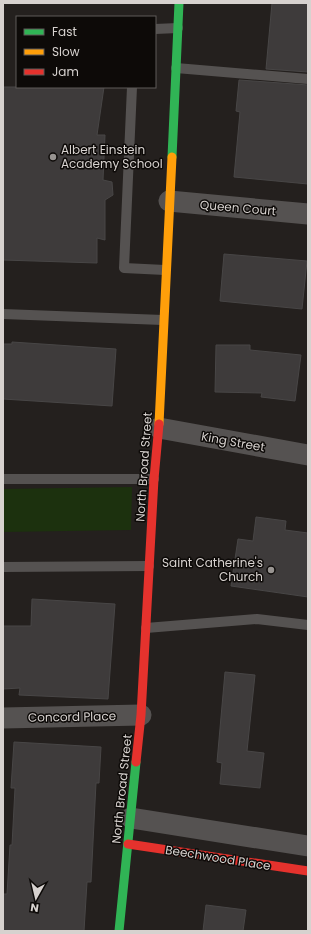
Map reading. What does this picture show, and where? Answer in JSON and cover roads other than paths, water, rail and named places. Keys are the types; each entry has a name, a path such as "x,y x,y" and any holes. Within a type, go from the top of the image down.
{"main road":[{"name":"North Broad Street","path":"119,931 141,715 154,479 159,428 165,270 179,3"},
{"name":"Beechwood Place","path":"128,844 308,871"}],"street":[{"name":"Queen Court","path":"169,201 308,214"},
{"name":"King Street","path":"159,428 308,456"},
{"name":"Concord Place","path":"3,718 141,715"},
{"path":"131,818 308,846"}],"lane":[{"path":"156,29 178,28"},
{"path":"176,68 308,79"},
{"path":"132,88 124,268 165,270"},
{"path":"3,314 163,320"},
{"path":"3,479 154,479"},
{"path":"3,566 149,566"},
{"path":"146,628 257,619 308,625"}],"place":[{"name":"Albert Einstein Academy School","path":"53,157"},
{"name":"Saint Catherine's Church","path":"271,570"}]}
